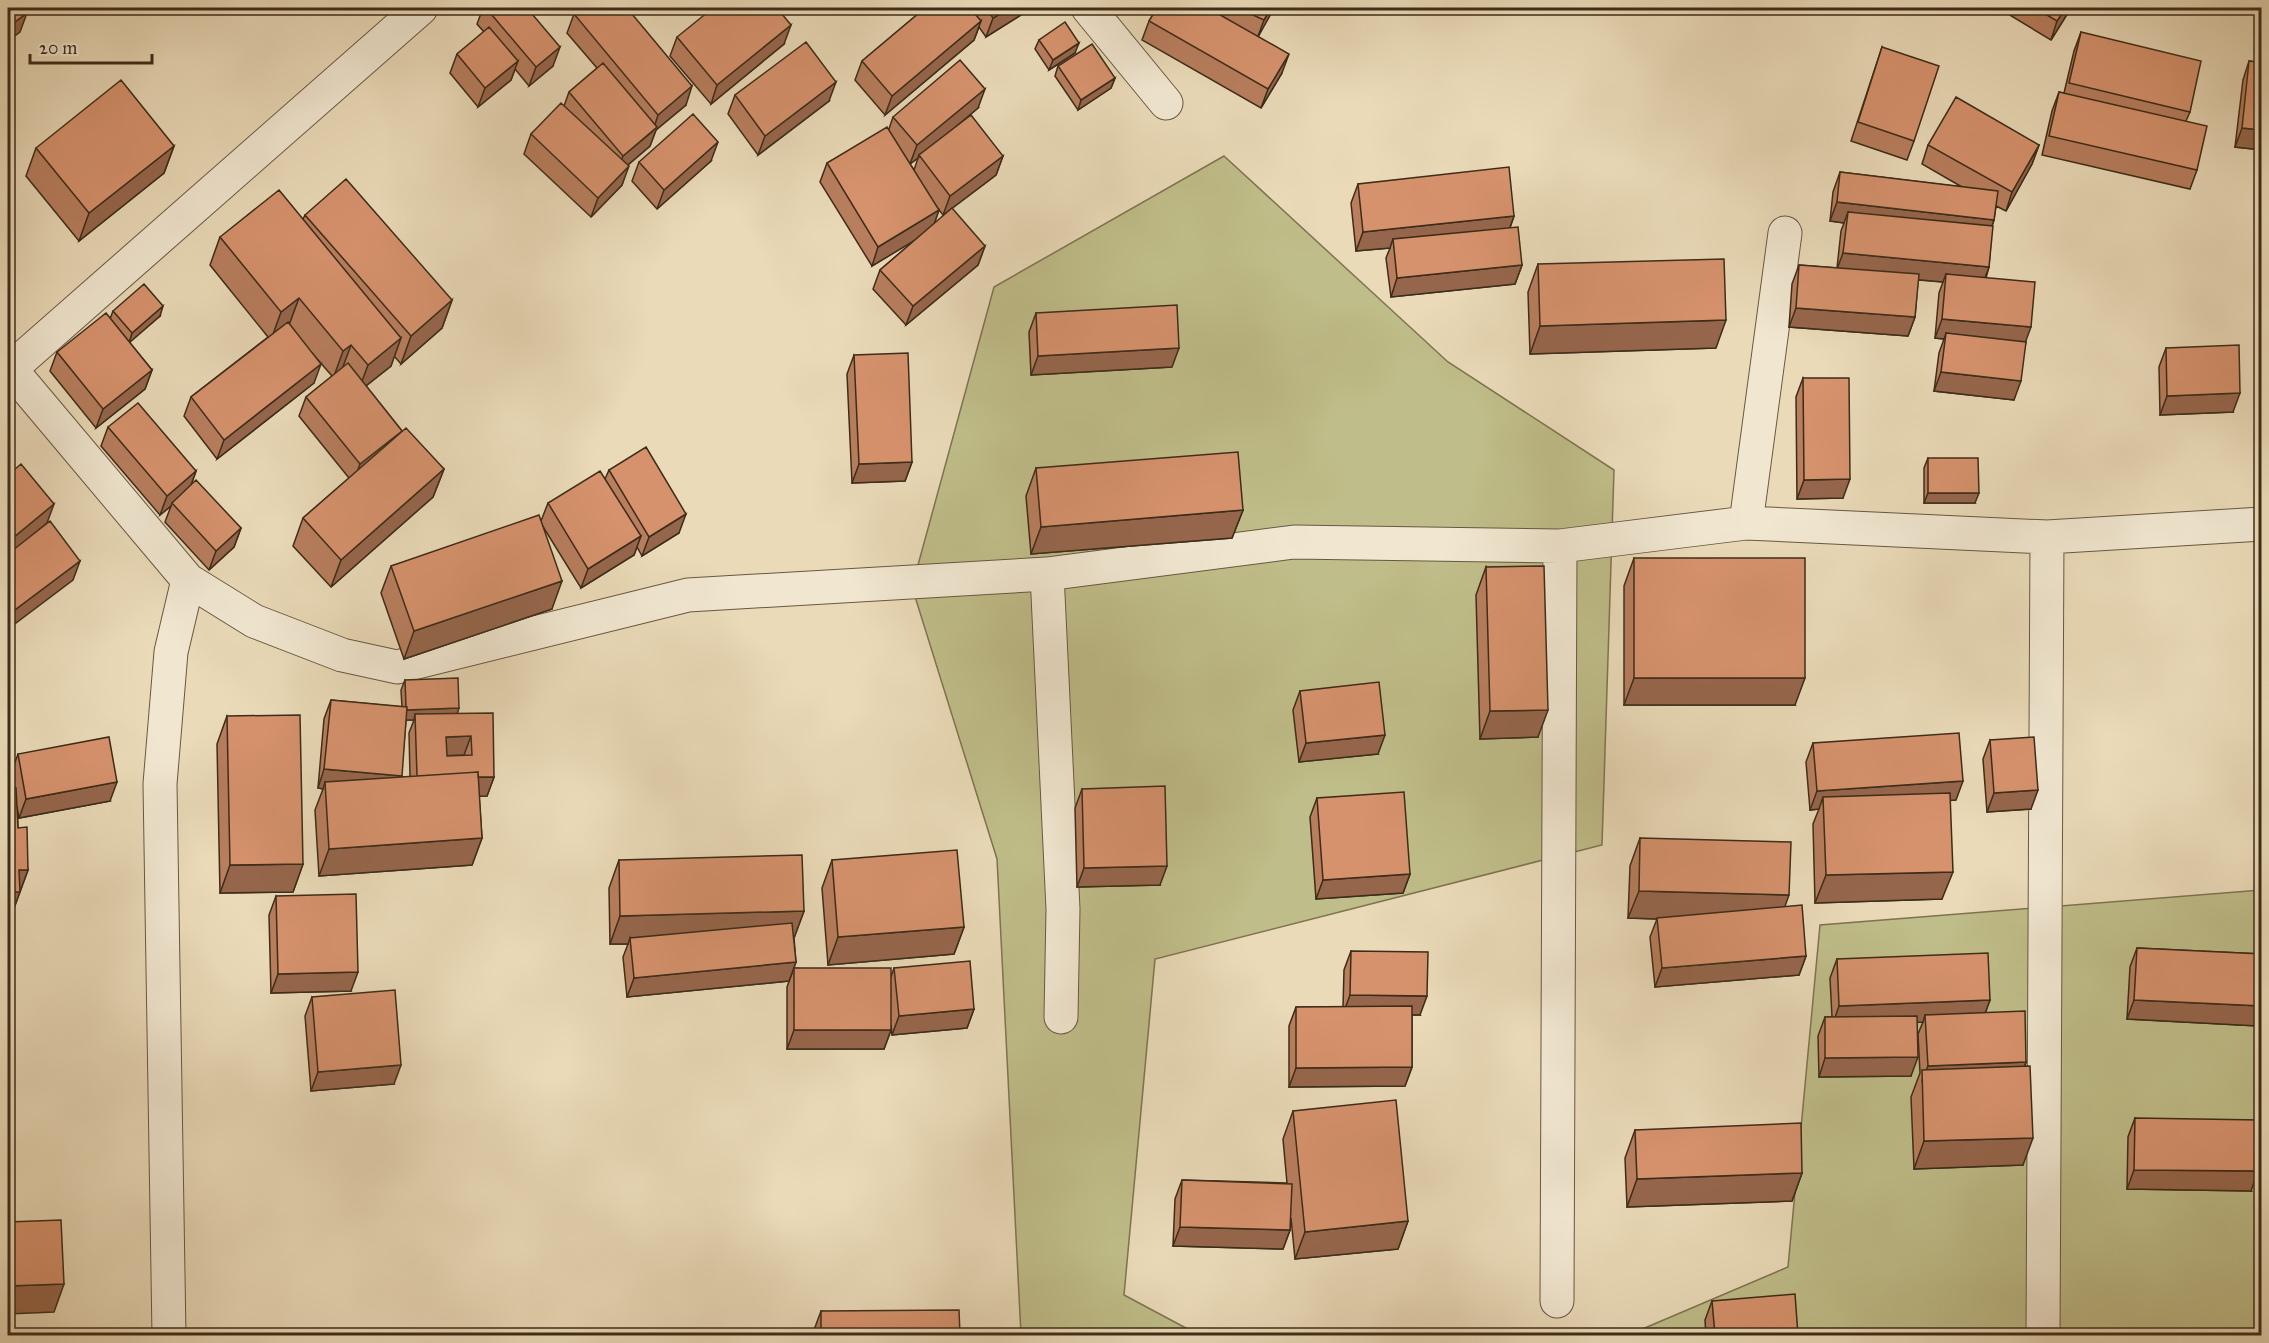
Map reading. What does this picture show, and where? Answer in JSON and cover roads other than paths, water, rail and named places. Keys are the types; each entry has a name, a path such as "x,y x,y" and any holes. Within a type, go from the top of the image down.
{"street":[{"path":"422,8 8,368 188,580 254,621 342,656 397,667 688,595 1047,574 1294,542 1560,546 1746,523 2047,537 2262,524"},
{"path":"1088,8 1166,103"},
{"path":"1746,523 1785,233"},
{"path":"2043,1335 2047,537"},
{"path":"1557,1301 1560,546"},
{"path":"1047,574 1063,909 1061,1017"},
{"path":"169,1335 160,784 171,652 188,580"}]}
